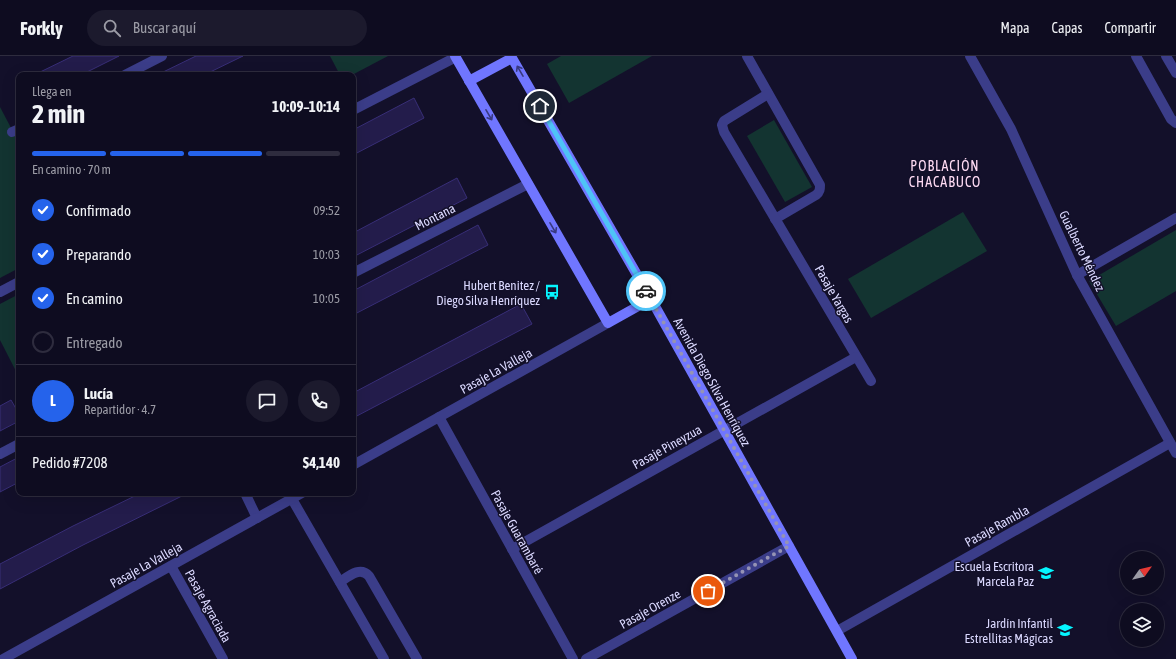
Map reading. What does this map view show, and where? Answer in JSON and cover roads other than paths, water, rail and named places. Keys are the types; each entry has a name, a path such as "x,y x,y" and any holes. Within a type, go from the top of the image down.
{"street":[{"path":"131,72 162,56"},
{"path":"356,108 455,56 608,323"},
{"path":"747,56 820,185 820,189 816,195 775,219"},
{"name":"Gualberto Méndez","path":"970,56 1011,129 1078,275 1176,454"},
{"path":"1136,56 1172,119 1176,123"},
{"path":"1166,56 1176,73"},
{"name":"Avenida Diego Silva Henríquez","path":"469,81 514,57 852,659"},
{"name":"Pasaje Yargas","path":"768,94 724,121 722,129 871,382"},
{"name":"Montana","path":"356,271 528,184"},
{"path":"1078,275 1176,218"},
{"path":"0,292 16,284"},
{"name":"Pasaje La Valleja","path":"356,463 651,299"},
{"name":"Pasaje Pineyzua","path":"512,548 856,357"},
{"name":"Pasaje Guarambaré","path":"439,417 573,659"},
{"name":"Pasaje Rambla","path":"837,631 1170,443"},
{"path":"0,454 16,446"},
{"path":"246,496 257,518"},
{"name":"Pasaje La Valleja","path":"3,659 296,496"},
{"path":"292,498 384,659"},
{"name":"Pasaje Orenze","path":"586,659 789,546"},
{"name":"Pasaje Agraciada","path":"171,566 223,659"},
{"path":"340,582 356,572 366,573 417,659"}],"place":[{"name":"Hubert Benitez / Diego Silva Henríquez","path":"552,292"},
{"name":"Escuela Escritora Marcela Paz","path":"1046,573"},
{"name":"Jardín Infantil Estrellitas Mágicas","path":"1065,630"}],"district":[{"name":"POBLACIÓN CHACABUCO","path":"945,174"}]}
